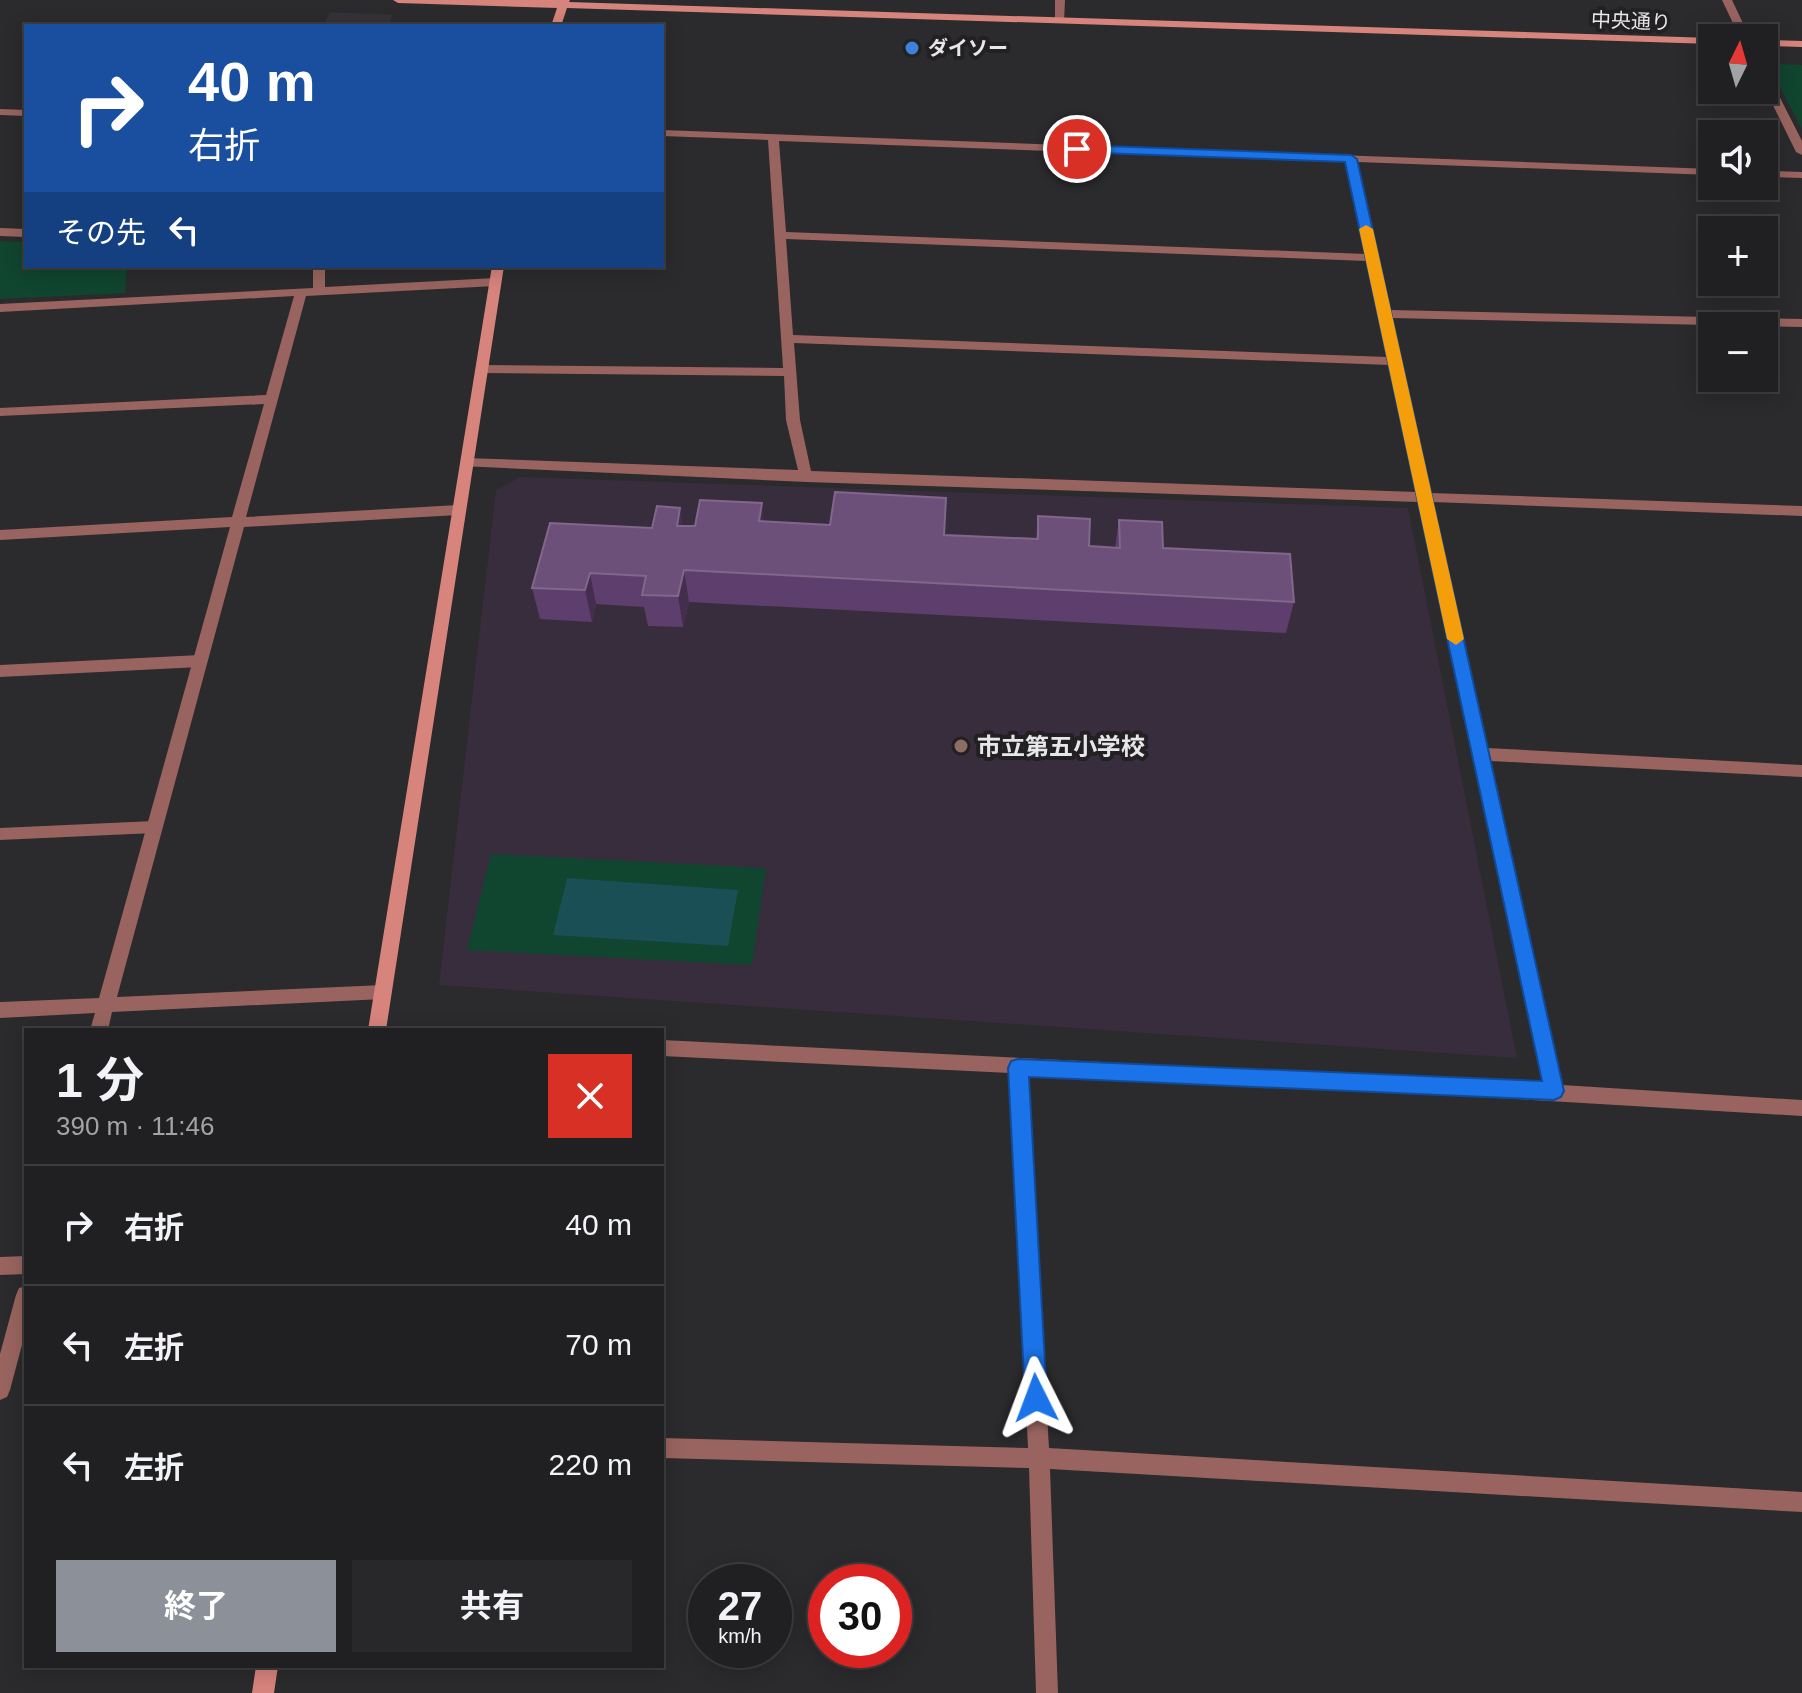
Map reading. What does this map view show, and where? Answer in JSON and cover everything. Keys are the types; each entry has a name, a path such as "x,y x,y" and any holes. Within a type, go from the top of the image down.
{"street":[{"name":"中央通り","path":"398,0 1698,41"},
{"path":"1060,0 1060,20"},
{"path":"1727,0 1738,24"},
{"path":"557,24 564,3"},
{"path":"1778,43 1802,44"},
{"path":"1778,104 1802,152"},
{"path":"0,112 24,113"},
{"path":"664,133 1698,171"},
{"path":"773,138 793,420 806,477"},
{"path":"1351,159 1554,1091"},
{"path":"1778,174 1802,175"},
{"path":"0,232 24,233"},
{"path":"781,235 1372,258"},
{"path":"319,268 319,291"},
{"path":"377,1028 498,268"},
{"path":"0,308 495,282"},
{"path":"100,1028 301,292"},
{"path":"1385,314 1802,323"},
{"path":"789,339 1395,361"},
{"path":"482,369 790,372"},
{"path":"0,412 272,399"},
{"path":"466,463 1802,511"},
{"path":"0,535 458,510"},
{"path":"0,671 200,661"},
{"path":"1481,754 1802,771"},
{"path":"0,834 154,827"},
{"path":"0,1010 383,992"},
{"path":"664,1048 1018,1068 1554,1091 1802,1108"},
{"path":"1018,1068 1039,1458 1047,1693"},
{"path":"0,1266 24,1265"},
{"path":"0,1390 24,1302"},
{"path":"664,1448 1039,1458 1802,1502"},
{"path":"263,1693 267,1668"}],"shaded area":[{"path":"330,12 393,15 389,24 324,24"},
{"name":"市立第五小学校","path":"520,477 1408,508 1517,1058 439,985 496,490"}],"green space":[{"path":"1778,64 1802,65 1802,129 1778,84"},
{"path":"0,241 24,242 24,268 127,268 125,293 0,299"},
{"path":"491,854 766,868 752,965 467,950"}],"water":[{"path":"567,878 738,890 728,946 553,935"}],"building":[{"path":"835,492 946,498 944,535 1038,539 1038,516 1090,519 1089,546 1120,548 1119,520 1162,522 1163,548 1290,554 1294,602 684,570 678,596 642,595 646,576 590,573 585,590 532,588 550,523 652,528 657,506 680,508 677,526 695,526 700,500 762,503 759,521 830,525"}],"slow traffic":[{"path":"1366,229 1456,639"}],"place":[{"name":"ダイソー","path":"912,48"},
{"name":"市立第五小学校","path":"961,746"}],"route":[{"path":"1036,1398 1018,1068 1554,1091 1351,159 1077,149"}]}
